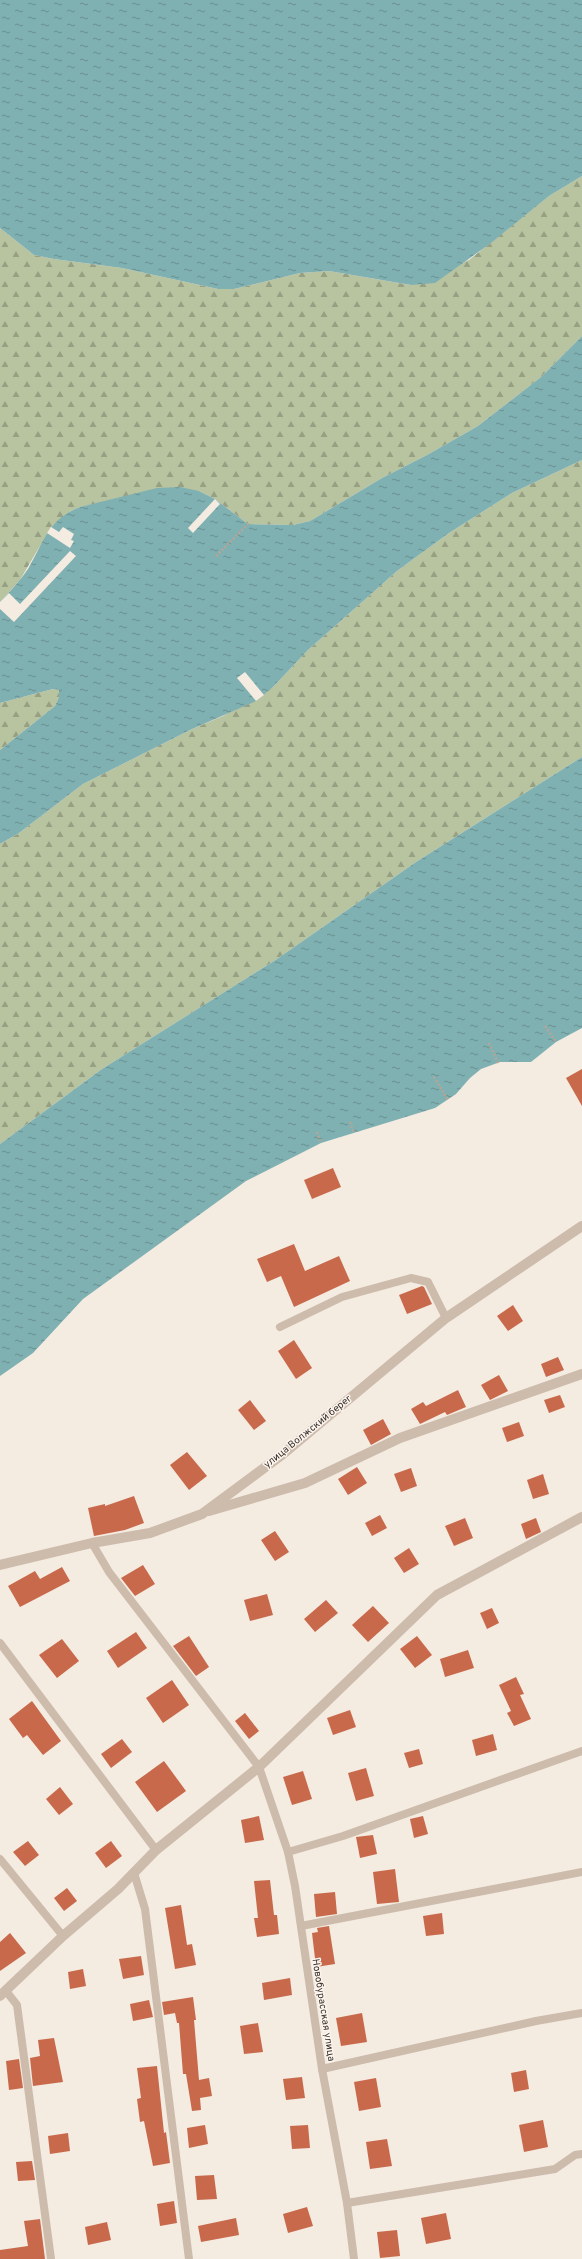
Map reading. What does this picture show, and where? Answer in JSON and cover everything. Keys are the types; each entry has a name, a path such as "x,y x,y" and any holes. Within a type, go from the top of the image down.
{"street":[{"name":"улица Волжский берег","path":"0,1565 92,1543 150,1533 202,1514 283,1454 446,1318 582,1226"},
{"path":"202,1514 305,1483 400,1438 582,1374"},
{"path":"3,1993 63,1936 118,1890 156,1850 259,1767 437,1595 582,1517"}],"lane":[{"path":"280,1327 342,1296 411,1278 428,1282 446,1318"},
{"name":"Новобурасская улица","path":"92,1543 109,1572 259,1767 288,1852 322,2069 347,2203 354,2259"},
{"path":"0,1643 156,1850"},
{"path":"288,1852 343,1836 582,1751"},
{"path":"0,1859 63,1936"},
{"path":"300,1926 582,1872"},
{"path":"134,1873 145,1909 189,2259"},
{"path":"3,1993 17,2005 50,2259"},
{"path":"322,2069 536,2021 582,2013"},
{"path":"347,2203 555,2169 575,2154 582,2154"}],"path":[{"path":"216,556 248,524"},
{"path":"545,1026 556,1042"},
{"path":"489,1043 498,1063"},
{"path":"434,1077 448,1100"},
{"path":"350,1122 354,1133"},
{"path":"317,1132 321,1143"}],"green space":[{"path":"582,176 582,336 541,377 478,426 427,455 382,478 310,521 293,525 248,524 215,499 199,491 99,503 80,507 71,511 51,527 20,580 0,602 0,228 34,255 122,268 218,289 234,289 300,273 329,271 411,285 469,260 549,196"},
{"path":"582,460 582,757 416,862 277,959 102,1069 0,1144 0,844 19,833 83,784 190,730 223,716 273,687 308,650 397,571 449,533 512,493"},
{"path":"53,689 59,690 59,697 55,706 0,750 0,703"}],"water":[{"path":"0,0 582,0 582,176 549,196 491,243 435,283 411,285 329,271 300,273 234,289 218,289 122,268 34,255 0,228"},
{"path":"582,336 582,460 512,493 449,533 397,571 308,650 273,687 256,701 190,730 83,784 19,833 0,844 0,750 55,706 59,697 59,690 53,689 0,703 0,602 28,569 53,525 60,518 80,507 157,488 180,487 199,491 215,499 248,524 293,525 310,521 382,478 427,455 478,426 541,377"},
{"path":"582,757 582,1028 556,1042 531,1062 500,1062 481,1069 470,1078 456,1094 435,1108 321,1143 246,1181 83,1299 33,1353 0,1376 0,1144 102,1069 277,959 416,862"}],"pier":[{"path":"215,499 220,504 193,533 188,528"},
{"path":"51,527 59,532 63,527 74,534 71,540 74,541 70,548 47,533"},
{"path":"70,551 76,556 14,622 0,609 0,602 9,593 20,604"},
{"path":"245,672 264,695 256,701 237,678"}],"building":[{"path":"582,1069 582,1106 566,1078"},
{"path":"333,1168 341,1187 312,1199 304,1180"},
{"path":"294,1244 305,1271 339,1256 350,1281 294,1307 281,1276 267,1282 257,1259"},
{"path":"422,1286 424,1287 432,1304 407,1314 399,1295"},
{"path":"513,1305 523,1321 508,1331 497,1316"},
{"path":"294,1340 312,1368 296,1379 278,1351"},
{"path":"558,1357 564,1370 546,1377 541,1364"},
{"path":"499,1375 508,1391 490,1400 481,1385"},
{"path":"458,1390 466,1407 447,1415 445,1412 420,1424 411,1409 423,1402 426,1406"},
{"path":"560,1395 565,1407 549,1413 544,1400"},
{"path":"250,1400 266,1421 254,1430 238,1410"},
{"path":"383,1419 391,1434 371,1445 363,1430"},
{"path":"519,1422 524,1436 507,1442 502,1428"},
{"path":"187,1452 207,1476 189,1490 170,1465"},
{"path":"357,1467 367,1483 348,1495 338,1479"},
{"path":"411,1468 417,1486 401,1492 394,1474"},
{"path":"543,1474 549,1494 533,1499 527,1480"},
{"path":"134,1496 144,1523 125,1530 94,1536 88,1508 105,1504 105,1506"},
{"path":"380,1515 387,1528 372,1536 365,1523"},
{"path":"465,1518 473,1538 454,1546 445,1526"},
{"path":"536,1518 541,1532 526,1539 521,1524"},
{"path":"275,1531 289,1552 275,1561 261,1540"},
{"path":"409,1548 419,1564 404,1573 394,1558"},
{"path":"143,1565 155,1584 135,1596 121,1578"},
{"path":"62,1567 70,1581 20,1607 8,1586 35,1571 40,1579"},
{"path":"267,1594 273,1615 250,1621 244,1600"},
{"path":"326,1600 338,1613 315,1632 304,1619"},
{"path":"373,1606 389,1623 368,1642 352,1625"},
{"path":"492,1608 499,1623 487,1629 480,1613"},
{"path":"136,1632 147,1648 118,1668 107,1651"},
{"path":"189,1636 209,1667 196,1676 173,1646"},
{"path":"417,1636 432,1655 415,1668 400,1649"},
{"path":"62,1639 79,1661 57,1678 39,1655"},
{"path":"468,1650 474,1668 445,1677 440,1659"},
{"path":"516,1677 524,1694 520,1695 531,1719 514,1726 507,1713 511,1711 499,1685"},
{"path":"172,1680 189,1705 163,1723 146,1698"},
{"path":"32,1701 61,1741 43,1755 27,1735 23,1738 9,1719"},
{"path":"350,1710 356,1727 333,1735 327,1718"},
{"path":"245,1713 259,1731 249,1739 235,1721"},
{"path":"493,1734 497,1750 476,1756 472,1740"},
{"path":"122,1739 132,1752 111,1768 101,1754"},
{"path":"419,1749 423,1764 409,1768 404,1753"},
{"path":"164,1761 186,1791 157,1812 135,1782"},
{"path":"366,1768 374,1796 356,1801 348,1773"},
{"path":"303,1771 312,1799 292,1805 283,1777"},
{"path":"60,1787 73,1804 59,1815 46,1799"},
{"path":"259,1816 264,1840 245,1843 241,1820"},
{"path":"423,1816 428,1834 414,1838 410,1819"},
{"path":"373,1835 377,1854 360,1858 356,1837"},
{"path":"28,1841 39,1855 25,1866 13,1852"},
{"path":"111,1841 122,1856 106,1868 95,1853"},
{"path":"395,1869 399,1902 377,1904 373,1872"},
{"path":"270,1880 274,1915 277,1915 279,1934 257,1937 254,1918 258,1918 254,1881"},
{"path":"67,1888 77,1901 64,1911 54,1898"},
{"path":"335,1892 337,1914 316,1917 314,1894"},
{"path":"181,1905 187,1945 192,1944 196,1965 175,1969 165,1908"},
{"path":"442,1913 444,1934 426,1936 423,1916"},
{"path":"329,1926 335,1964 316,1967 312,1933 318,1932 317,1928"},
{"path":"10,1933 26,1953 0,1971 0,1942"},
{"path":"141,1956 144,1975 123,1979 119,1959"},
{"path":"83,1969 86,1986 70,1989 68,1972"},
{"path":"290,1978 292,1995 264,2000 262,1983"},
{"path":"193,1997 196,2020 194,2020 199,2080 209,2078 212,2096 200,2098 201,2110 192,2111 186,2074 183,2074 179,2023 177,2023 175,2013 164,2015 162,2002"},
{"path":"149,2000 153,2017 133,2021 130,2004"},
{"path":"362,2013 367,2042 341,2046 336,2018"},
{"path":"258,2023 263,2052 244,2054 240,2026"},
{"path":"54,2038 63,2082 33,2086 30,2058 40,2056 38,2040"},
{"path":"19,2059 23,2088 9,2090 6,2061"},
{"path":"157,2066 164,2133 166,2132 170,2163 153,2166 144,2121 140,2122 137,2099 141,2098 137,2068"},
{"path":"526,2070 529,2089 514,2092 511,2073"},
{"path":"302,2077 305,2098 286,2100 283,2079"},
{"path":"376,2078 381,2107 359,2111 354,2082"},
{"path":"543,2120 548,2147 524,2152 519,2125"},
{"path":"205,2125 208,2144 189,2148 187,2128"},
{"path":"308,2125 310,2148 292,2149 290,2126"},
{"path":"68,2133 70,2151 50,2154 48,2136"},
{"path":"387,2139 392,2166 370,2169 366,2142"},
{"path":"32,2161 35,2180 18,2181 16,2162"},
{"path":"214,2175 217,2199 197,2200 195,2176"},
{"path":"174,2201 177,2223 160,2226 157,2204"},
{"path":"307,2207 313,2226 288,2233 283,2214"},
{"path":"446,2213 451,2239 426,2244 421,2218"},
{"path":"236,2218 239,2235 201,2242 198,2226"},
{"path":"40,2219 45,2259 0,2259 0,2250 28,2246 24,2221"},
{"path":"107,2222 111,2240 88,2245 85,2227"},
{"path":"397,2230 400,2256 380,2258 377,2232"}]}
